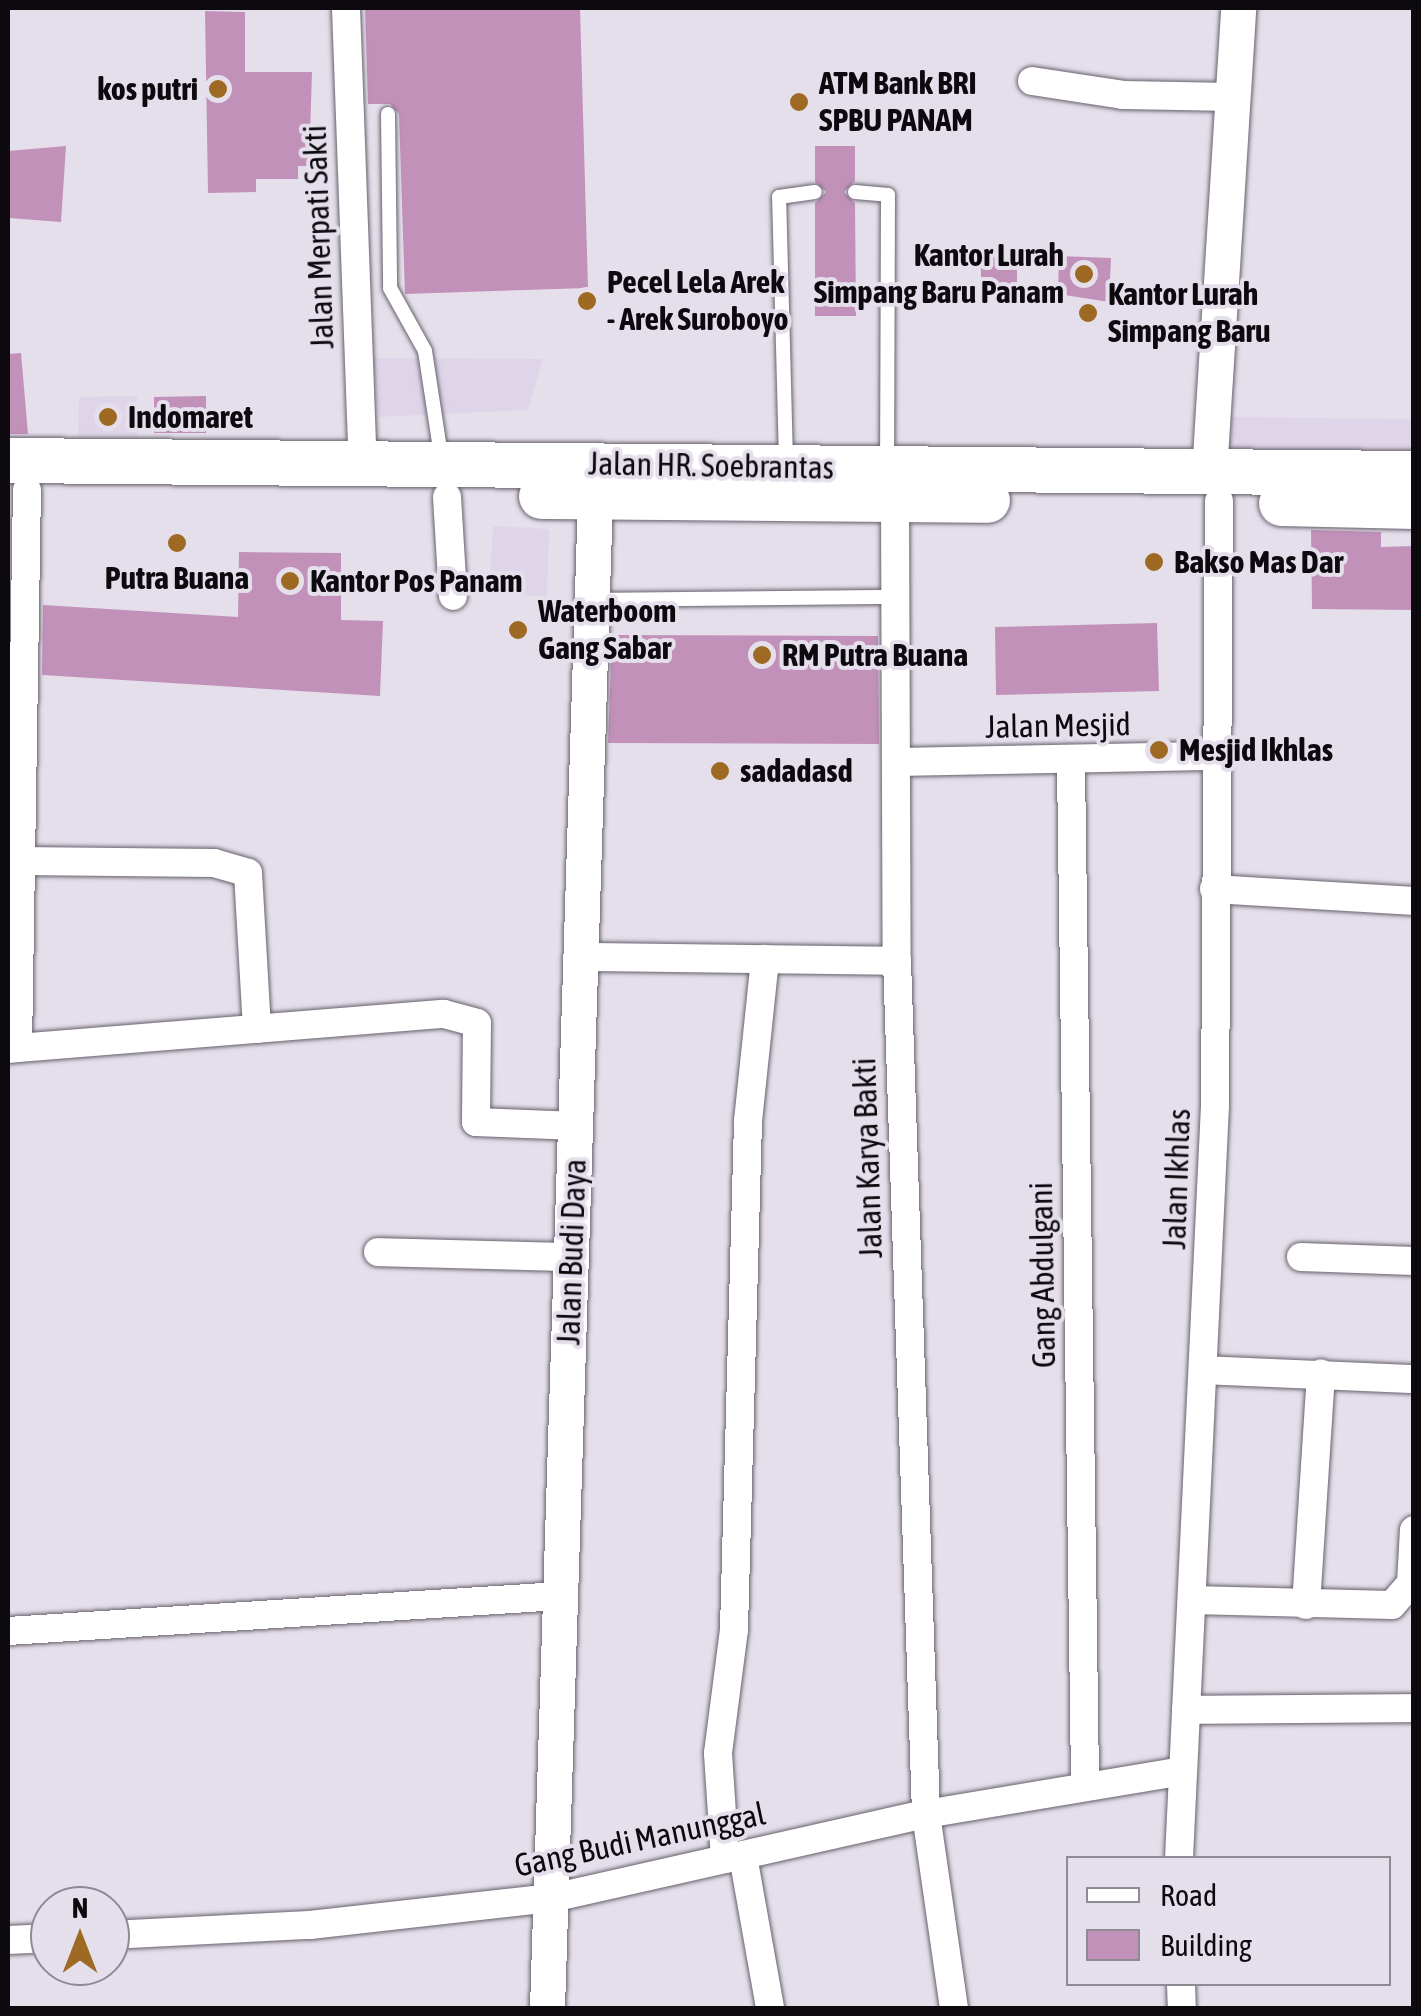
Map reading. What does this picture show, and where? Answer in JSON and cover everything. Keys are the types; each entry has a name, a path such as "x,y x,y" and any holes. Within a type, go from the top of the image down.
{"main road":[{"name":"Jalan HR. Soebrantas","path":"14,480 363,464 445,482 595,496 891,484 1214,487 1414,473"},
{"name":"Jalan HR. Soebrantas","path":"14,480 445,482 786,467 891,484"},
{"name":"Jalan HR. Soebrantas","path":"1214,487 1414,506"}],"street":[{"name":"Jalan Merpati Sakti","path":"346,8 363,464"},
{"path":"1214,487 1238,8"},
{"path":"1032,81 1123,95 1232,98"},
{"path":"14,480 15,761 20,861 13,1048 257,1028 465,1018 477,1023 476,1122 577,1126"},
{"path":"445,482 452,596"},
{"name":"Jalan Karya Bakti","path":"891,484 896,598 897,961 926,1814 954,2008"},
{"name":"Jalan Ikhlas","path":"1180,1856 1178,1772 1186,1710 1204,1370 1218,756 1214,487"},
{"name":"Jalan Budi Daya","path":"547,2008 570,1258 586,957 595,496"},
{"name":"Jalan Mesjid","path":"898,762 1071,764 1218,756"},
{"name":"Gang Abdulgani","path":"1071,764 1085,1785"},
{"path":"20,861 214,864 248,872 257,1028"},
{"path":"1214,889 1414,901"},
{"path":"586,957 897,961"},
{"path":"765,959 748,1121 734,1629 718,1753 734,1858 770,2008"},
{"path":"378,1252 570,1258"},
{"path":"1301,1257 1414,1261"},
{"path":"1204,1370 1414,1379"},
{"path":"1306,1604 1321,1373"},
{"path":"1192,1600 1376,1608 1400,1602 1412,1576 1414,1530"},
{"path":"8,1632 560,1596"},
{"path":"1186,1710 1414,1708"},
{"name":"Gang Budi Manunggal","path":"130,1934 310,1925 552,1898 926,1814 1178,1772"}],"lane":[{"path":"388,114 390,288 424,351 445,482"},
{"path":"786,467 779,197 815,192"},
{"path":"855,192 888,194 891,484"},
{"path":"595,600 896,598"}],"shaded area":[{"path":"373,358 543,359 528,410 379,417"},
{"name":"Indomaret","path":"137,396 137,440 78,438 79,397"},
{"path":"1224,417 1413,419 1413,459 1223,459"},
{"path":"493,526 549,529 547,597 489,592"}],"building":[{"path":"365,8 580,8 588,288 405,294 399,114 390,104 368,104"},
{"path":"205,11 245,12 245,72 312,72 310,136 326,136 327,166 298,166 298,179 256,179 256,192 208,193"},
{"path":"66,146 61,222 9,218 8,151"},
{"path":"815,146 855,146 855,181 844,192 855,203 856,316 815,316 815,203 826,192 815,182"},
{"path":"993,250 1017,250 1017,295 992,294 992,282 981,282 981,263 993,264"},
{"name":"Kantor Lurah Simpang Baru Panam","path":"1059,256 1111,258 1109,302 1058,294"},
{"path":"21,353 28,434 8,434 8,354"},
{"path":"206,396 206,433 154,433 154,397"},
{"path":"1311,530 1381,532 1381,547 1414,546 1414,610 1312,609"},
{"path":"239,552 341,553 341,620 383,621 380,696 42,675 43,605 238,617"},
{"path":"1157,623 1159,691 996,695 995,627"},
{"path":"612,635 878,636 879,744 608,743"}],"place":[{"name":"kos putri","path":"218,89"},
{"name":"ATM Bank BRI SPBU PANAM","path":"799,102"},
{"name":"Kantor Lurah Simpang Baru Panam","path":"1084,274"},
{"name":"Pecel Lela Arek - Arek Suroboyo","path":"587,301"},
{"name":"Kantor Lurah Simpang Baru","path":"1088,313"},
{"name":"Indomaret","path":"108,417"},
{"name":"Putra Buana","path":"177,543"},
{"name":"Bakso Mas Dar","path":"1154,562"},
{"name":"Kantor Pos Panam","path":"290,581"},
{"name":"Waterboom Gang Sabar","path":"518,630"},
{"name":"RM Putra Buana","path":"762,655"},
{"name":"Mesjid Ikhlas","path":"1159,750"},
{"name":"sadadasd","path":"720,771"}]}
